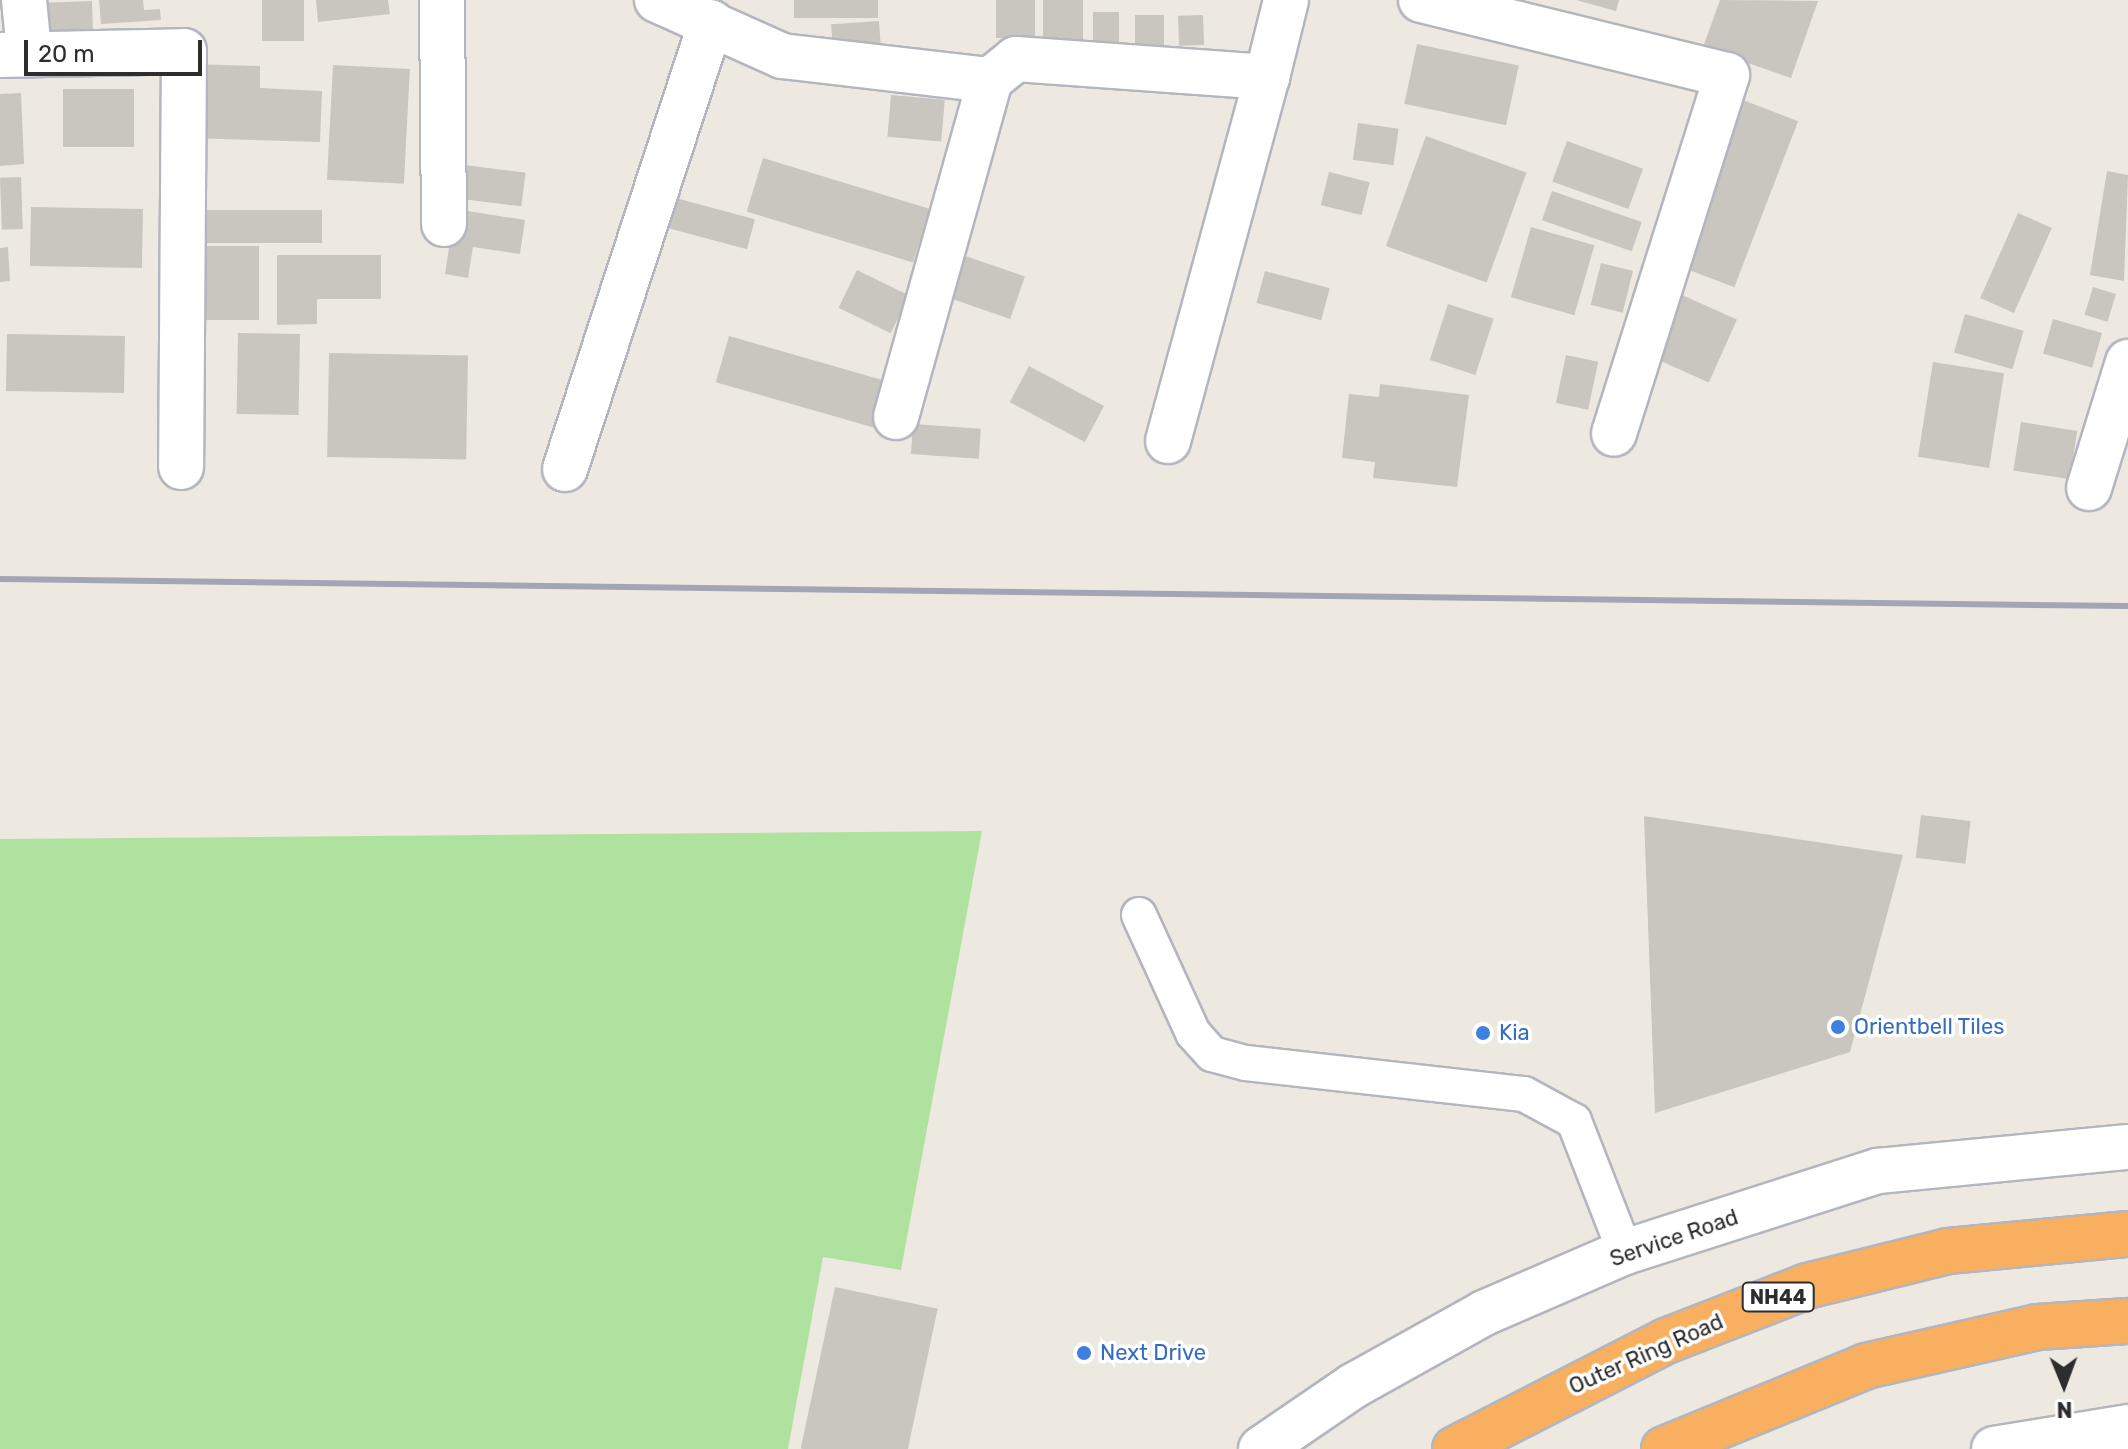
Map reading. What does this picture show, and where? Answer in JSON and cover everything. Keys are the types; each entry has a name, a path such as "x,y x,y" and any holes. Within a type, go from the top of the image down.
{"highway":[{"name":"Outer Ring Road","path":"1455,1449 1666,1341 1807,1286 1948,1251 2128,1234"},
{"path":"1664,1449 1866,1366 2037,1327 2128,1321"}],"street":[{"path":"24,0 14,53 184,51 181,467"},
{"path":"442,0 444,224"},
{"path":"657,0 730,21 782,56 990,80"},
{"path":"1168,441 1286,0"},
{"path":"1421,0 1727,75 1614,434"},
{"path":"565,469 730,21"},
{"path":"896,417 990,80 1016,59 1267,77"},
{"path":"2089,488 2128,362"},
{"name":"Service Road","path":"1261,1449 1353,1386 1484,1313 1625,1252 1878,1171 2128,1147"},
{"path":"1994,1449 2121,1435"}],"lane":[{"path":"1139,915 1193,1033 1212,1054 1246,1063 1524,1094 1574,1121 1625,1252"}],"green space":[{"path":"982,831 901,1270 823,1257 788,1449 0,1449 0,839"}],"building":[{"path":"99,0 143,0 144,10 160,9 161,20 101,24"},
{"path":"262,0 304,0 304,41 262,41"},
{"path":"316,0 388,0 390,14 318,22"},
{"path":"794,0 878,0 878,18 794,18"},
{"path":"996,0 1035,0 1035,38 996,38"},
{"path":"1043,0 1083,0 1083,43 1043,43"},
{"path":"1576,0 1619,0 1616,11"},
{"path":"1720,0 1818,1 1791,78 1703,47"},
{"path":"92,1 93,38 31,40 30,3"},
{"path":"1093,12 1119,12 1119,51 1093,51"},
{"path":"1135,15 1164,15 1164,57 1135,57"},
{"path":"1203,15 1204,45 1179,46 1178,16"},
{"path":"879,21 881,53 833,56 831,24"},
{"path":"1417,44 1519,66 1506,125 1404,104"},
{"path":"191,64 260,66 260,88 322,91 320,142 188,138"},
{"path":"333,65 410,69 404,184 327,180"},
{"path":"63,89 134,89 134,147 63,147"},
{"path":"21,93 24,164 0,166 0,94"},
{"path":"891,95 945,100 941,142 887,137"},
{"path":"1743,100 1798,121 1734,287 1679,266"},
{"path":"1358,123 1399,129 1393,165 1353,160"},
{"path":"1426,136 1527,173 1487,283 1386,246"},
{"path":"1567,141 1643,169 1628,209 1552,181"},
{"path":"763,158 929,209 913,262 747,212"},
{"path":"464,165 526,173 521,206 460,199"},
{"path":"2107,171 2128,175 2124,281 2090,275"},
{"path":"1329,172 1370,182 1362,215 1321,205"},
{"path":"21,177 23,229 2,230 0,178"},
{"path":"1552,191 1642,222 1632,251 1542,220"},
{"path":"668,196 755,219 747,249 660,226"},
{"path":"31,207 143,209 142,268 30,266"},
{"path":"455,209 525,220 520,254 473,247 468,278 445,274"},
{"path":"199,210 322,210 322,243 199,243"},
{"path":"2018,213 2052,228 2014,313 1980,298"},
{"path":"1531,227 1594,245 1574,315 1511,297"},
{"path":"184,246 259,246 259,320 184,320"},
{"path":"8,247 10,281 0,282 0,248"},
{"path":"954,252 1025,276 1010,319 939,295"},
{"path":"277,255 381,255 381,299 317,299 317,324 277,325"},
{"path":"1601,263 1633,271 1623,313 1591,305"},
{"path":"857,270 909,295 891,333 839,308"},
{"path":"1265,271 1330,288 1321,320 1256,303"},
{"path":"2093,287 2116,294 2107,322 2085,315"},
{"path":"1673,291 1737,319 1709,383 1645,354"},
{"path":"1448,304 1494,319 1475,375 1430,360"},
{"path":"1965,314 2024,331 2013,369 1954,352"},
{"path":"2053,319 2102,333 2092,368 2043,354"},
{"path":"238,333 300,334 299,415 237,414"},
{"path":"7,334 125,336 124,393 6,391"},
{"path":"729,336 897,384 884,430 716,382"},
{"path":"329,353 468,355 466,459 327,457"},
{"path":"1566,355 1598,362 1588,410 1556,403"},
{"path":"1933,362 2004,373 1989,468 1918,457"},
{"path":"1029,366 1104,406 1085,442 1010,402"},
{"path":"1380,384 1469,395 1457,487 1373,478 1375,462 1342,458 1349,394 1379,397"},
{"path":"2021,422 2077,431 2070,479 2013,470"},
{"path":"913,424 981,429 979,459 911,454"},
{"path":"1921,815 1971,821 1965,864 1916,858"},
{"path":"1644,816 1903,855 1850,1052 1655,1113"},
{"path":"835,1287 938,1309 908,1449 801,1448"}],"railway":[{"path":"0,579 2128,606"}],"place":[{"name":"Orientbell Tiles","path":"1838,1027"},
{"name":"Kia","path":"1483,1033"},
{"name":"Next Drive","path":"1084,1353"}]}
